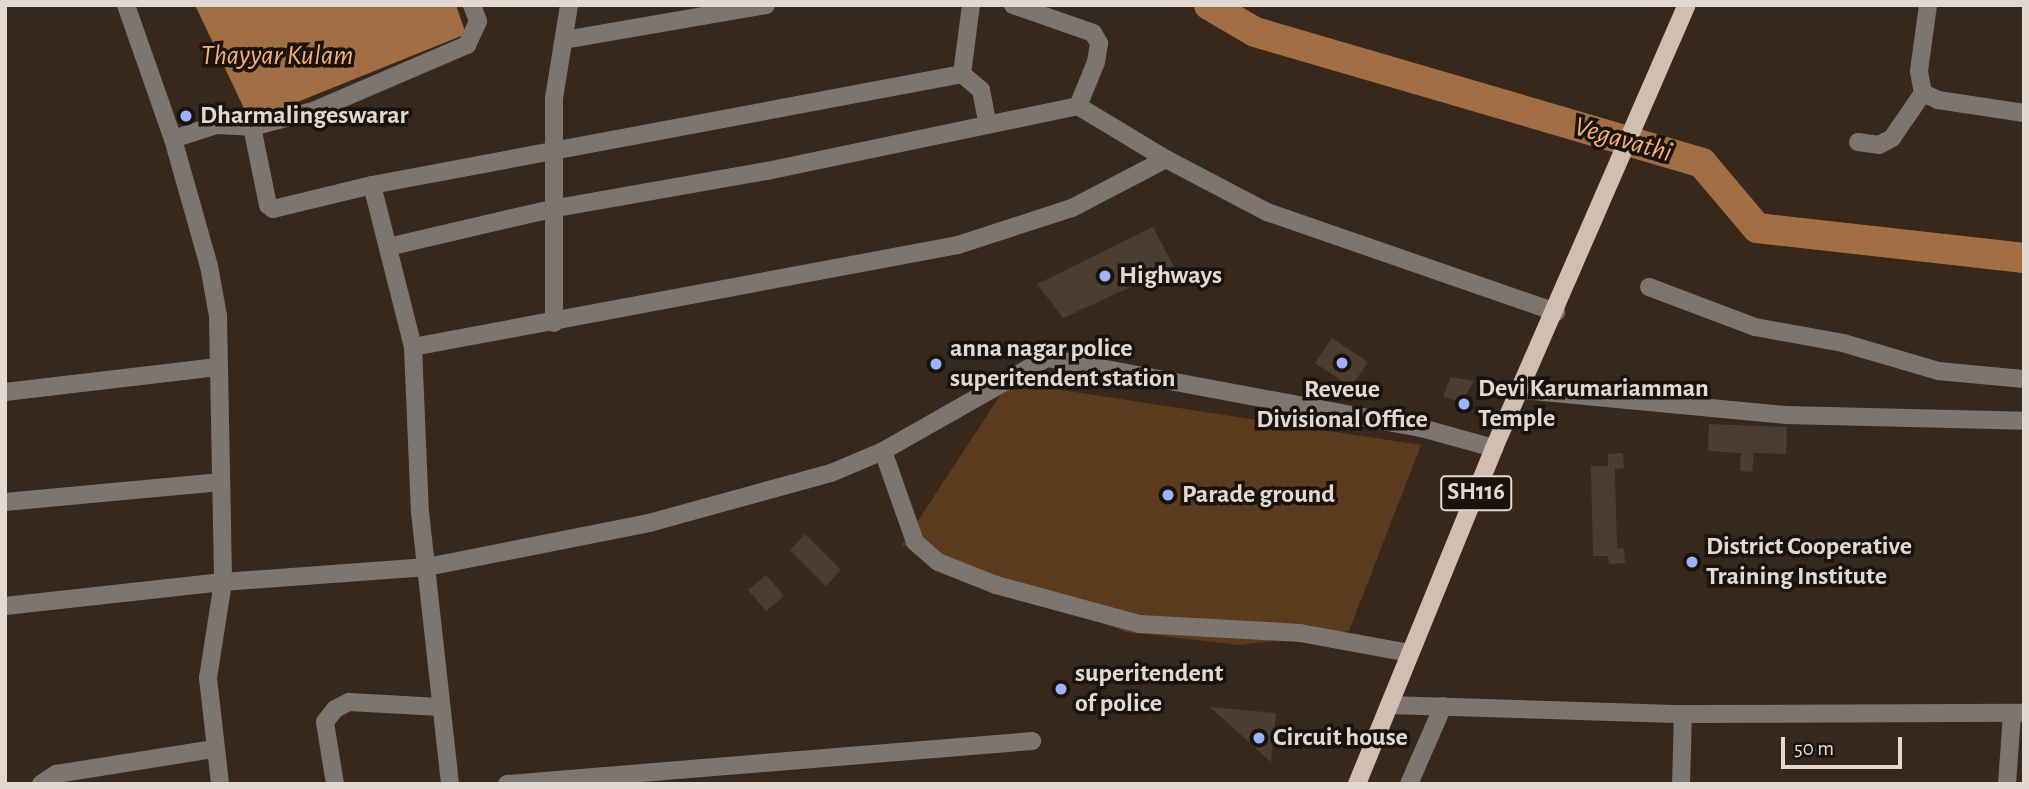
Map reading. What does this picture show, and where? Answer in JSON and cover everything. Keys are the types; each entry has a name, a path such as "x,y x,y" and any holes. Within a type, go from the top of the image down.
{"main road":[{"name":"SH116","path":"1357,784 1494,448 1556,312 1687,5"}],"street":[{"path":"126,5 173,139 209,266 218,316 223,582 208,678 220,784"},
{"path":"173,139 216,125 253,127 352,96 467,45 478,22 472,5"},
{"path":"554,323 551,209 554,98 569,5"},
{"path":"564,40 766,5"},
{"path":"962,74 971,5"},
{"path":"1013,5 1093,33 1099,43 1096,62 1078,106"},
{"path":"1858,142 1878,145 1892,138 1923,93 1919,71 1928,5"},
{"path":"253,127 273,209 372,185 962,74"},
{"path":"962,74 981,90 987,121"},
{"path":"1923,93 1938,100 2024,113"},
{"path":"388,247 551,209 767,171 987,121 1078,106 1166,159 1267,212 1556,312"},
{"path":"413,347 554,323 958,245 1072,208 1166,159"},
{"path":"372,185 413,347 420,512 450,784"},
{"path":"1649,288 1755,327 1843,344 1938,371 2024,379"},
{"path":"5,606 223,582 427,567 649,523 831,472 883,451 1047,358 1425,429 1494,448"},
{"path":"5,391 218,367"},
{"path":"1521,390 1787,415 2024,421"},
{"path":"883,451 915,542 938,562 996,585 1140,624 1300,633 1410,653"},
{"path":"5,502 221,482"},
{"path":"335,784 325,722 335,709 349,702 440,707"},
{"path":"1389,705 1683,714 2018,714 2007,784"},
{"path":"1409,784 1443,706"},
{"path":"1681,784 1683,714"},
{"path":"507,784 1032,741"},
{"path":"41,784 56,774 97,776 214,749"}],"shaded area":[{"name":"Parade ground","path":"1009,382 1421,445 1349,631 1240,645 1126,632 902,545"}],"water":[{"name":"Thayyar Kulam","path":"195,5 456,5 466,34 250,121"}],"building":[{"name":"Highways","path":"1153,227 1174,267 1063,318 1037,284"},
{"name":"Reveue Divisional Office","path":"1332,338 1368,362 1351,387 1315,363"},
{"path":"1451,377 1474,381 1461,403 1443,396"},
{"path":"1709,424 1787,427 1786,454 1754,453 1752,472 1740,471 1741,453 1708,451"},
{"path":"1623,453 1624,468 1615,469 1617,549 1624,548 1625,563 1609,564 1608,556 1593,556 1591,466 1608,466 1608,454"},
{"path":"805,534 841,570 826,586 790,550"},
{"path":"766,575 784,596 766,611 748,590"},
{"name":"Circuit house","path":"1210,707 1276,713 1271,762"}],"waterway":[{"name":"Vegavathi","path":"1209,5 1255,32 1702,163 1757,228 2024,258"}],"place":[{"name":"Dharmalingeswarar","path":"186,116"},
{"name":"Highways","path":"1105,276"},
{"name":"Reveue Divisional Office","path":"1342,363"},
{"name":"anna nagar police superitendent station","path":"936,364"},
{"name":"Devi Karumariamman Temple","path":"1464,404"},
{"name":"Parade ground","path":"1168,495"},
{"name":"District Cooperative Training Institute","path":"1692,562"},
{"name":"superitendent of police","path":"1061,689"},
{"name":"Circuit house","path":"1259,738"}]}
